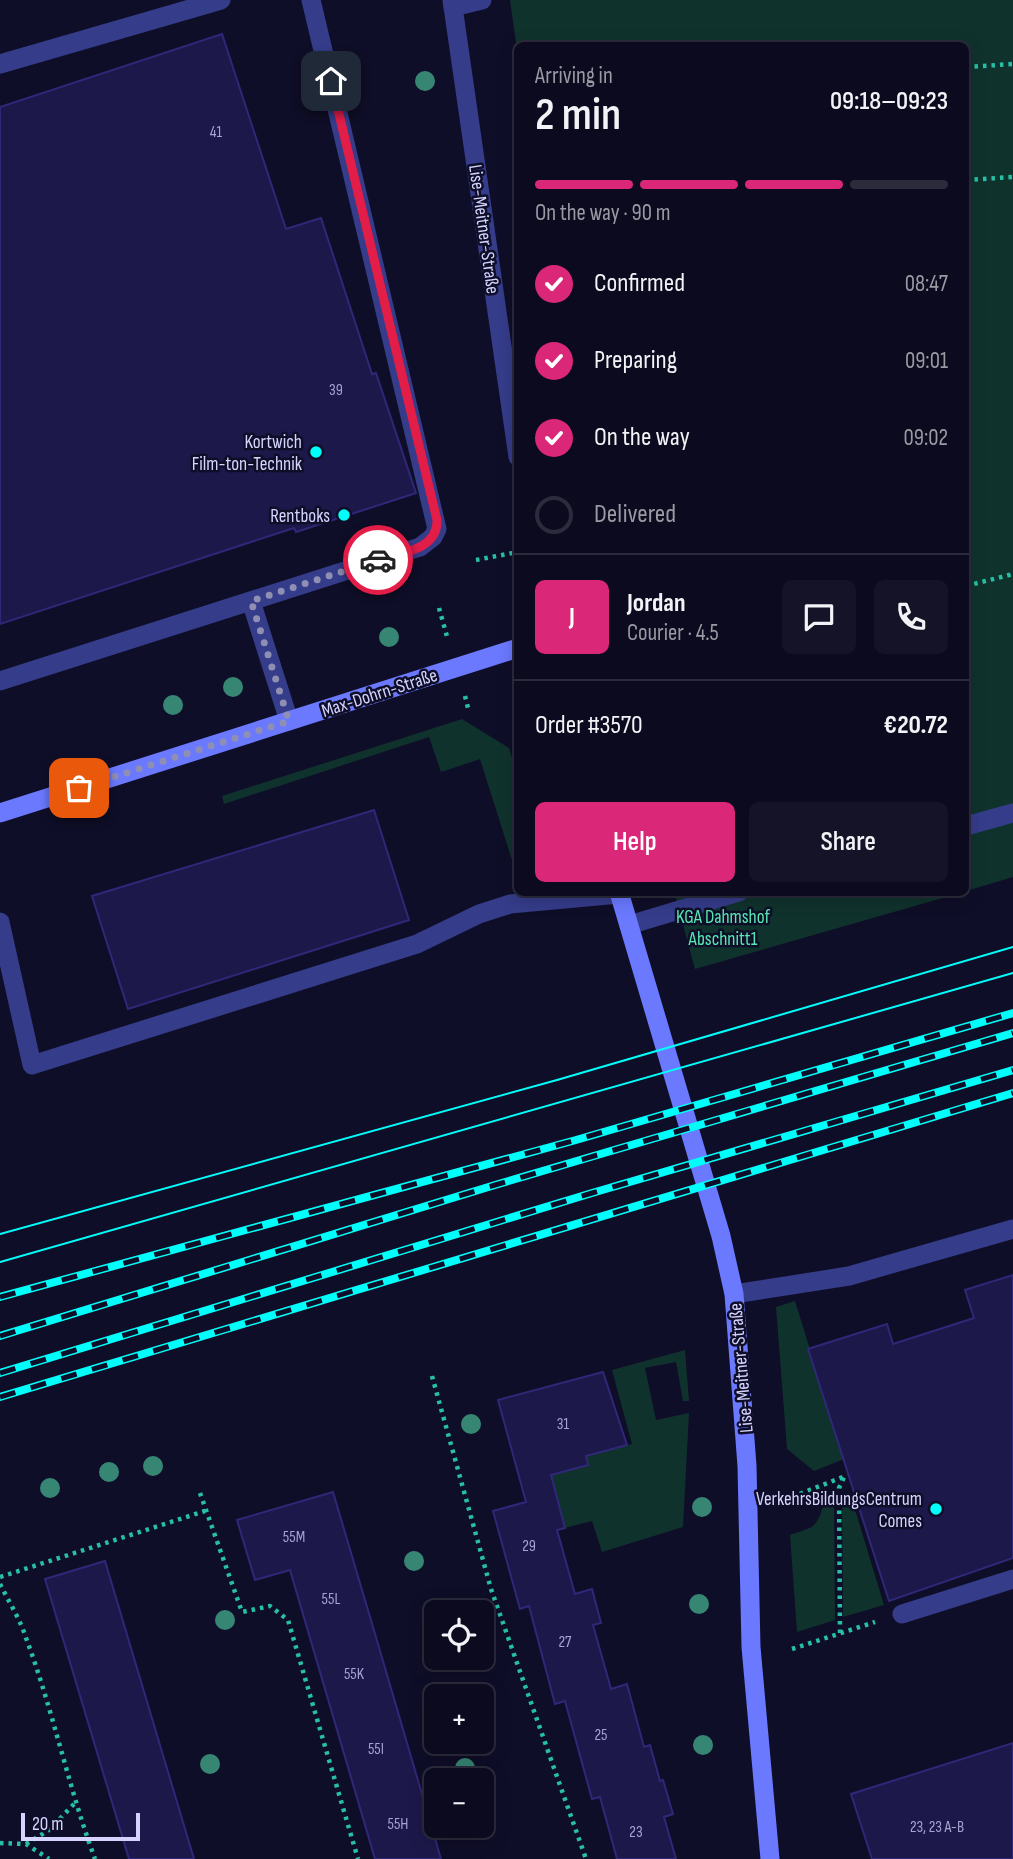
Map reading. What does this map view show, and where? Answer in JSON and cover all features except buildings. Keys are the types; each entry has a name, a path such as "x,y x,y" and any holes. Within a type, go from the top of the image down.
{"main road":[{"name":"Max-Dohrn-Straße","path":"0,813 514,649"},
{"name":"Lise-Meitner-Straße","path":"620,896 721,1236 734,1294 745,1411 751,1647 770,1859"}],"street":[{"path":"0,64 221,0"},
{"path":"0,681 420,547 433,537 437,529 311,0"},
{"path":"453,3 482,0"},
{"name":"Lise-Meitner-Straße","path":"453,3 514,429"},
{"path":"251,601 289,721"},
{"path":"969,825 1013,813"},
{"path":"0,922 32,1065 417,944 479,914 510,904 589,896"},
{"path":"629,925 726,896"},
{"path":"734,1294 849,1276 1013,1229"},
{"path":"902,1614 1013,1579"}],"path":[{"path":"969,66 1013,64"},
{"path":"969,180 1013,177"},
{"path":"476,560 514,553"},
{"path":"969,585 1013,574"},
{"path":"432,1376 491,1589 586,1859"},
{"path":"784,1500 844,1477 839,1488 840,1633"},
{"path":"200,1493 242,1612 270,1606 288,1620 358,1859"},
{"path":"0,1577 205,1511"},
{"path":"0,1584 26,1636 53,1720 74,1804 95,1859"},
{"path":"792,1649 867,1625"},
{"path":"26,1844 49,1830 74,1804"},
{"path":"0,1843 26,1844 49,1859"}],"green space":[{"path":"510,0 1013,0 1013,877 969,890 969,42 516,42"},
{"path":"462,719 509,748 514,764 514,866 480,759 441,772 429,737 224,804 222,796"},
{"name":"KGA Dahmshof Abschnitt1","path":"675,896 950,896 695,969"},
{"path":"795,1301 844,1459 814,1471 787,1449 776,1307"},
{"path":"685,1350 689,1401 683,1401 676,1362 645,1368 656,1420 689,1413 683,1527 602,1552 592,1521 565,1528 548,1476 588,1465 586,1456 632,1444 612,1370"},
{"path":"834,1490 835,1620 797,1632 790,1535 808,1529 817,1522 826,1499"},
{"path":"850,1493 884,1605 843,1617 842,1496"}],"tram line":[{"path":"0,1234 557,1080 1013,947"},
{"path":"0,1262 1013,973"}],"railway":[{"path":"0,1297 576,1140 1013,1013"},
{"path":"0,1336 495,1185 1013,1033"},
{"path":"0,1373 592,1193 1013,1070"},
{"path":"0,1397 1013,1093"}],"way so far":[{"path":"79,788 289,721 251,601 378,560"}],"place":[{"name":"Kortwich Film-ton-Technik","path":"316,452"},
{"name":"Rentboks","path":"344,515"},
{"name":"VerkehrsBildungsCentrum Comes","path":"936,1509"}],"route":[{"path":"331,81 437,520 437,529 427,544 378,560"}]}
